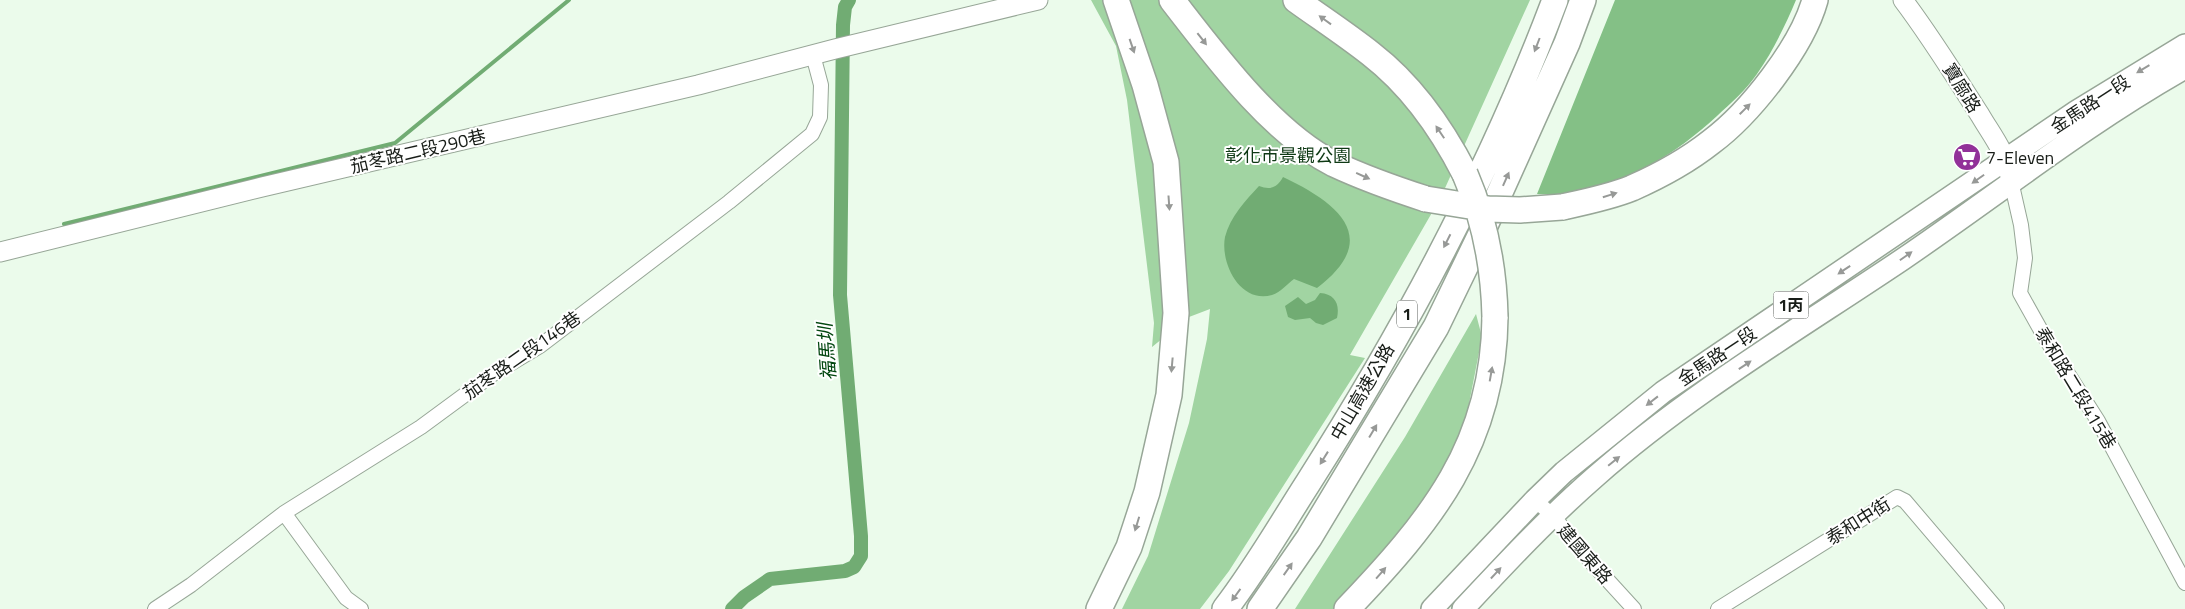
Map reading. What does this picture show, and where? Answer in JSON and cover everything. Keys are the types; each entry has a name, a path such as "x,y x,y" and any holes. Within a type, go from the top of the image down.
{"highway":[{"path":"1099,609 1129,547 1147,492 1169,396 1176,313 1166,162 1145,85 1116,0"},
{"path":"1172,0 1221,63 1261,106 1293,137 1332,163 1380,184 1426,199 1488,209 1520,210 1562,207 1631,188 1672,168 1712,142 1749,106 1775,74 1797,40 1815,0"},
{"path":"1296,0 1372,54 1414,96 1442,134 1466,174 1476,200 1490,254 1495,292 1495,341 1492,373 1479,421 1464,456 1446,491 1414,534 1347,609"},
{"name":"中山高速公路","path":"1226,609 1349,418 1448,239 1526,73 1555,0"},
{"name":"中山高速公路","path":"1260,609 1309,538 1436,327 1483,230 1559,60 1583,0"}],"main road":[{"name":"金馬路一段","path":"1432,609 1564,472 1663,392 2114,87 2185,45"},
{"name":"金馬路一段","path":"1463,609 1553,516 1596,476 1650,432 1696,398 1904,258 2073,138 2185,68"}],"street":[{"name":"茄苳路二段290巷","path":"0,252 271,185 689,87 835,49 1038,0"},
{"name":"寶廍路","path":"1902,0 1931,37 2007,159 2011,181"},
{"name":"茄苳路二段146巷","path":"155,609 191,585 284,513 421,427 493,374 540,346 729,202 812,134 820,117 821,85 813,55"},
{"name":"泰和路二段415巷","path":"2011,181 2021,224 2025,258 2020,293 2044,336 2098,421 2185,583"},
{"name":"泰和中街","path":"1718,609 1897,497 1905,501 1996,609"},
{"name":"建國東路","path":"1535,500 1553,516 1634,609"},
{"path":"284,513 346,598 361,609"}],"green space":[{"name":"彰化市景觀公園","path":"1091,0 1530,0 1441,197 1350,355 1365,358 1229,571 1200,609 1122,609 1148,556 1189,423 1207,339 1210,309 1189,317 1152,347 1154,323 1127,100 1116,46"},
{"path":"1476,314 1482,337 1460,450 1413,526 1340,609 1295,609 1405,437"}],"shaded area":[{"path":"1615,0 1796,0 1783,29 1753,80 1728,106 1685,143 1650,165 1612,182 1571,193 1537,194"},
{"path":"1283,177 1321,198 1335,210 1345,224 1350,238 1347,253 1337,270 1317,288 1294,279 1275,294 1261,296 1250,293 1235,279 1229,269 1226,258 1225,237 1235,216 1259,186 1273,187"},
{"path":"1320,293 1333,298 1338,308 1337,318 1323,325 1316,323 1310,318 1295,320 1288,317 1285,306 1298,297 1306,304 1315,300"}],"waterway":[{"path":"64,224 395,143 569,0"},
{"name":"福馬圳","path":"732,609 744,597 770,579 845,571 854,567 861,556 861,536 840,295 843,25 845,7 849,0"}],"place":[{"name":"7-Eleven","path":"1967,157"}]}
